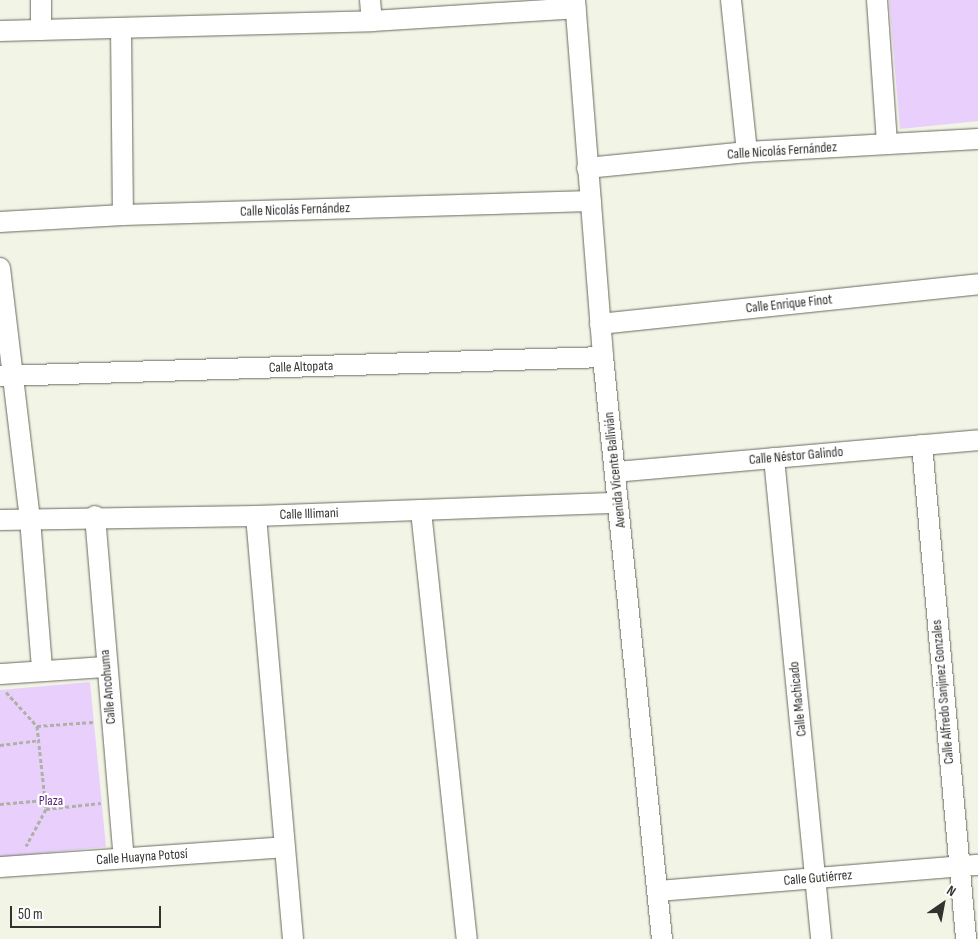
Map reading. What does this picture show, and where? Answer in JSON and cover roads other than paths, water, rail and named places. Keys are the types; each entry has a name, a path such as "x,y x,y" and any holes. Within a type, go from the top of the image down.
{"street":[{"path":"41,0 41,30"},
{"path":"370,0 372,21"},
{"path":"731,0 747,152"},
{"path":"877,0 887,144"},
{"path":"0,31 372,21 575,4"},
{"name":"Avenida Vicente Ballivián","path":"575,4 603,357 659,891 662,939"},
{"path":"121,28 124,215"},
{"name":"Calle Nicolás Fernández","path":"587,168 747,152 978,139"},
{"name":"Calle Nicolás Fernández","path":"0,222 124,215 591,202"},
{"path":"0,268 6,376 30,519 42,670"},
{"name":"Calle Enrique Finot","path":"600,324 978,284"},
{"name":"Calle Altopata","path":"6,376 603,357"},
{"name":"Calle Néstor Galindo","path":"615,472 978,440"},
{"name":"Calle Alfredo Sanjinez Gonzales","path":"922,445 958,867 966,939"},
{"name":"Calle Machicado","path":"774,458 821,939"},
{"name":"Calle Illimani","path":"0,520 95,516 256,516 618,503"},
{"path":"421,511 467,939"},
{"name":"Calle Ancohuma","path":"95,516 106,667 124,858"},
{"path":"256,516 293,939"},
{"path":"2,682 42,670 106,667"},
{"name":"Calle Huayna Potosí","path":"0,867 284,847"},
{"name":"Calle Gutiérrez","path":"659,891 978,866"}],"park label":[{"name":"Plaza","path":"51,801"}]}
